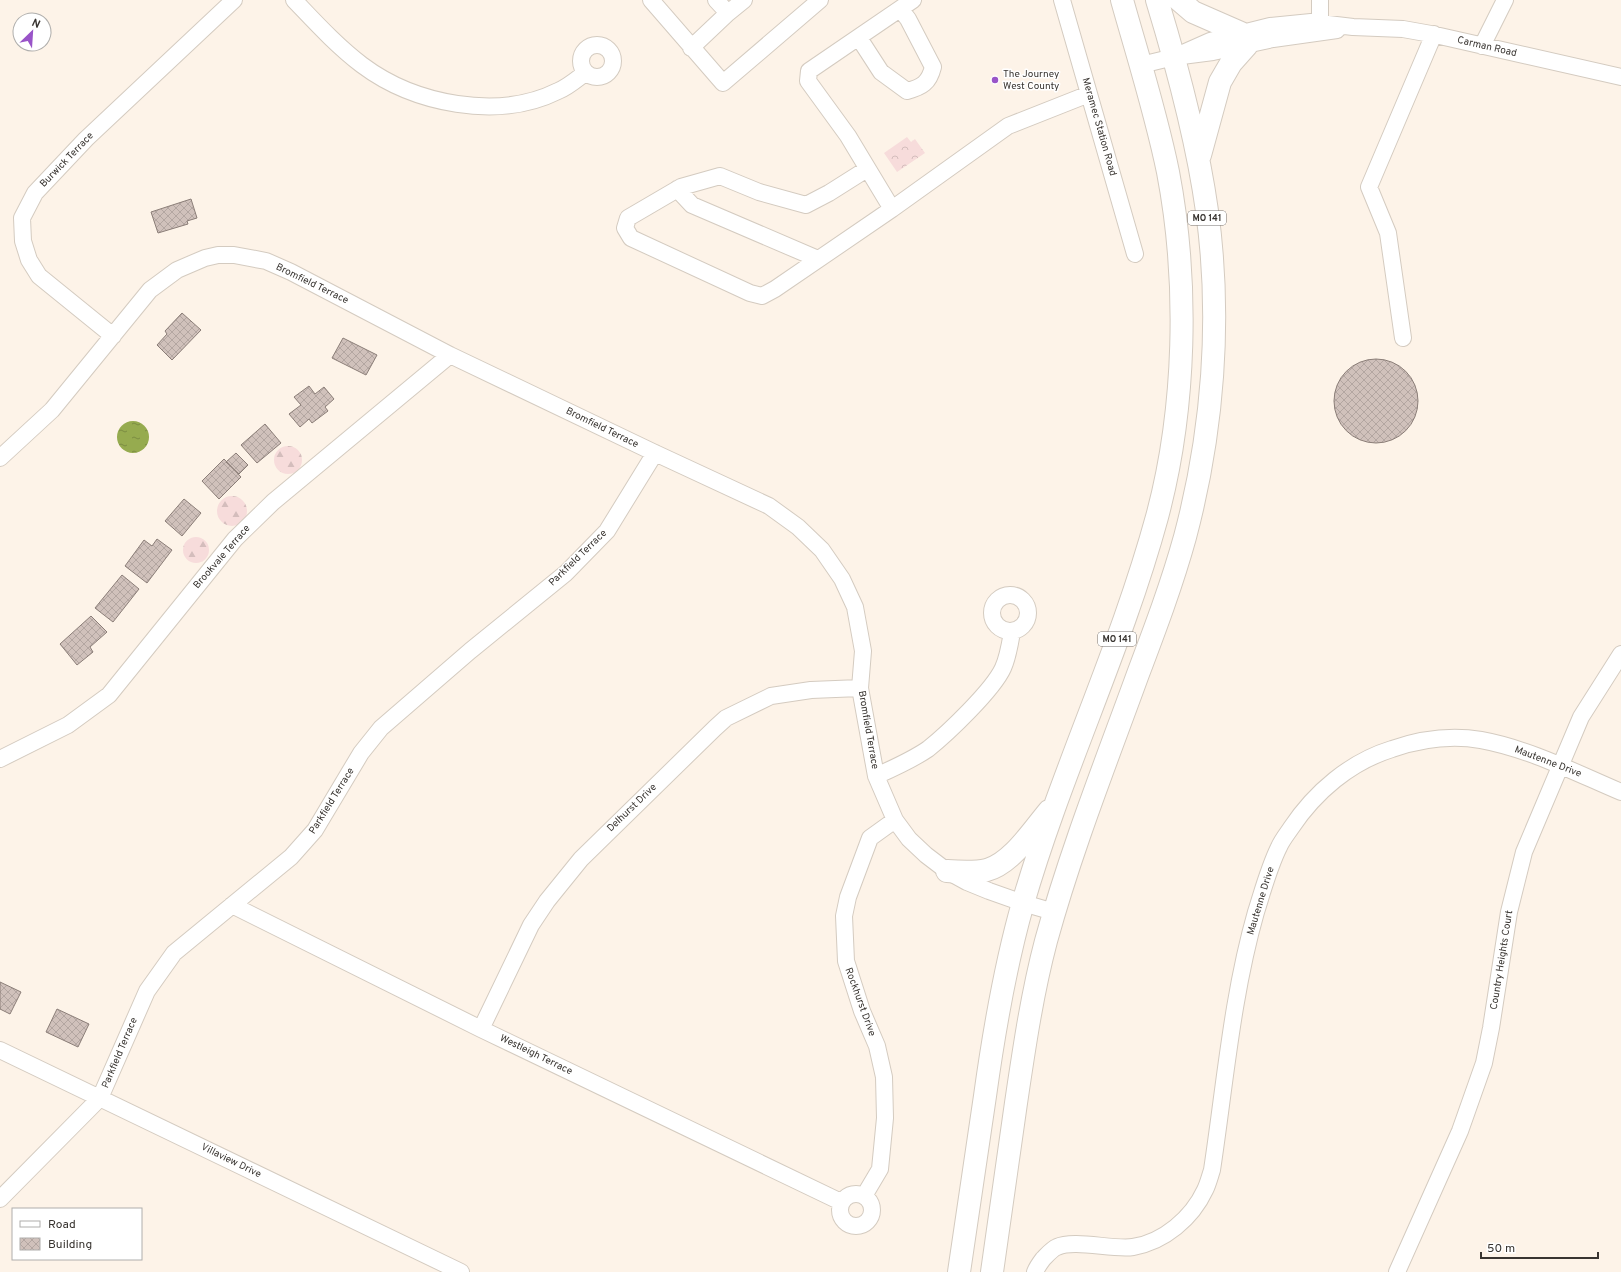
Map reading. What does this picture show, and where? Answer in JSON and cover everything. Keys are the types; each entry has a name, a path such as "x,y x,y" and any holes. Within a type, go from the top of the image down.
{"highway":[{"name":"MO 141","path":"959,1272 1000,1000 1023,904 1141,570 1159,507 1169,458 1178,400 1181,343 1181,285 1176,229 1168,172 1141,65 1122,0"},
{"name":"MO 141","path":"992,1272 1030,1016 1045,944 1073,854 1168,593 1198,483 1207,426 1212,371 1214,314 1212,257 1207,213 1198,160 1174,57 1157,0"},
{"path":"1179,0 1193,12 1244,39 1220,82 1198,160"},
{"path":"947,871 972,872 987,870 997,866 1006,860 1023,843 1059,799"}],"street":[{"name":"Burwick Terrace","path":"113,336 40,276 29,260 23,241 22,218 35,193 86,138 234,0"},
{"path":"294,0 339,46 363,66 385,79 430,98 450,103 497,106 520,103 539,99 558,91 585,73"},
{"path":"651,0 691,48 723,83 820,0"},
{"path":"716,0 728,13"},
{"path":"691,48 744,0"},
{"name":"Meramec Station Road","path":"1062,0 1136,254"},
{"path":"1320,0 1320,23"},
{"path":"1482,46 1505,0"},
{"path":"892,209 848,136 808,81 810,71 907,5"},
{"path":"859,38 881,72 907,91 920,87 930,77 933,67 908,19 907,5"},
{"name":"Carman Road","path":"1244,39 1270,26 1311,22 1353,27 1403,29 1434,34 1621,77"},
{"name":"Carman Road","path":"1141,65 1174,57 1210,41 1273,39 1353,27"},
{"path":"1403,338 1388,233 1369,187 1434,34"},
{"path":"867,169 829,193 806,205 759,192 720,176 677,190 628,218 625,228 631,238 750,293 762,296 775,290 1008,126 1089,94"},
{"path":"677,190 692,205 818,260"},
{"name":"Bromfield Terrace","path":"0,458 52,410 150,290 176,270 205,258 218,255 234,255 266,261 291,272 450,355 769,506 798,526 822,550 842,578 855,607 863,651 860,688 876,776 895,820 909,839 926,855 947,871 967,882 1023,904 1054,912"},
{"name":"Brookvale Terrace","path":"0,759 68,725 109,695 235,539 273,502 450,355"},
{"name":"Parkfield Terrace","path":"0,1199 100,1098 146,991 174,953 291,857 315,830 361,753 381,728 470,651 566,573 607,531 655,453"},
{"path":"876,776 906,762 928,749 975,704 994,682 1003,668 1012,632"},
{"name":"Country Heights Court","path":"1397,1272 1460,1131 1484,1063 1491,1028 1503,945 1515,884 1524,852 1581,717 1621,654"},
{"name":"Delhurst Drive","path":"481,1029 531,925 547,901 581,859 726,718 771,696 811,690 860,688"},
{"name":"Mautenne Drive","path":"1035,1272 1037,1267 1047,1255 1057,1247 1073,1244 1133,1247 1153,1241 1182,1223 1205,1191 1212,1170 1244,958 1265,882 1280,845 1302,812 1325,787 1350,768 1378,753 1409,743 1452,738 1481,740 1522,750 1621,792"},
{"name":"Rockhurst Drive","path":"864,1196 880,1169 885,1118 884,1077 876,1046 862,1011 846,961 844,916 848,897 870,838 895,820"},
{"name":"Westleigh Terrace","path":"232,906 481,1029 841,1202"},
{"name":"Villaview Drive","path":"0,1050 461,1272"},
{"path":"859,1194 864,1196 871,1204 871,1215 865,1223 860,1226 849,1225 841,1218 839,1207 841,1202 849,1195 859,1194"}],"green space":[{"path":"907,137 911,142 915,139 925,153 897,172 884,153"},
{"path":"288,446 294,447 298,450 301,454 301,466 298,470 294,473 288,474 282,473 278,470 275,466 274,460 275,454 278,450 282,447"},
{"path":"232,496 243,500 247,511 243,522 232,526 221,522 217,511 221,500"},
{"path":"196,537 205,541 209,550 205,559 196,563 187,559 183,550 187,541"}],"water":[{"path":"133,421 139,422 146,428 149,437 148,443 142,450 133,453 127,452 120,446 117,437 118,431 124,424"}],"building":[{"path":"191,199 197,218 187,221 188,224 158,233 151,212"},
{"path":"182,313 201,330 172,360 157,345 167,334 165,331"},
{"path":"343,338 377,355 366,375 332,358"},
{"path":"1376,359 1384,360 1399,366 1411,378 1417,393 1417,409 1411,424 1399,436 1384,442 1376,443 1368,442 1353,436 1341,424 1335,409 1334,401 1335,393 1341,378 1353,366 1368,360"},
{"path":"309,386 315,394 324,387 334,399 325,407 328,411 312,423 309,419 300,427 289,414 301,405 294,397"},
{"path":"265,424 281,443 257,463 241,445"},
{"path":"236,453 248,465 239,474 226,462"},
{"path":"224,459 241,477 219,499 202,481"},
{"path":"184,499 201,513 182,536 165,521"},
{"path":"157,539 172,550 147,583 125,566 144,540 152,546"},
{"path":"122,575 139,589 113,622 95,608"},
{"path":"91,616 107,632 90,647 93,652 77,665 60,644"},
{"path":"0,982 21,992 10,1014 0,1009"},
{"path":"57,1009 89,1024 78,1047 46,1032"}],"place":[{"name":"The Journey West County","path":"995,80"}]}
